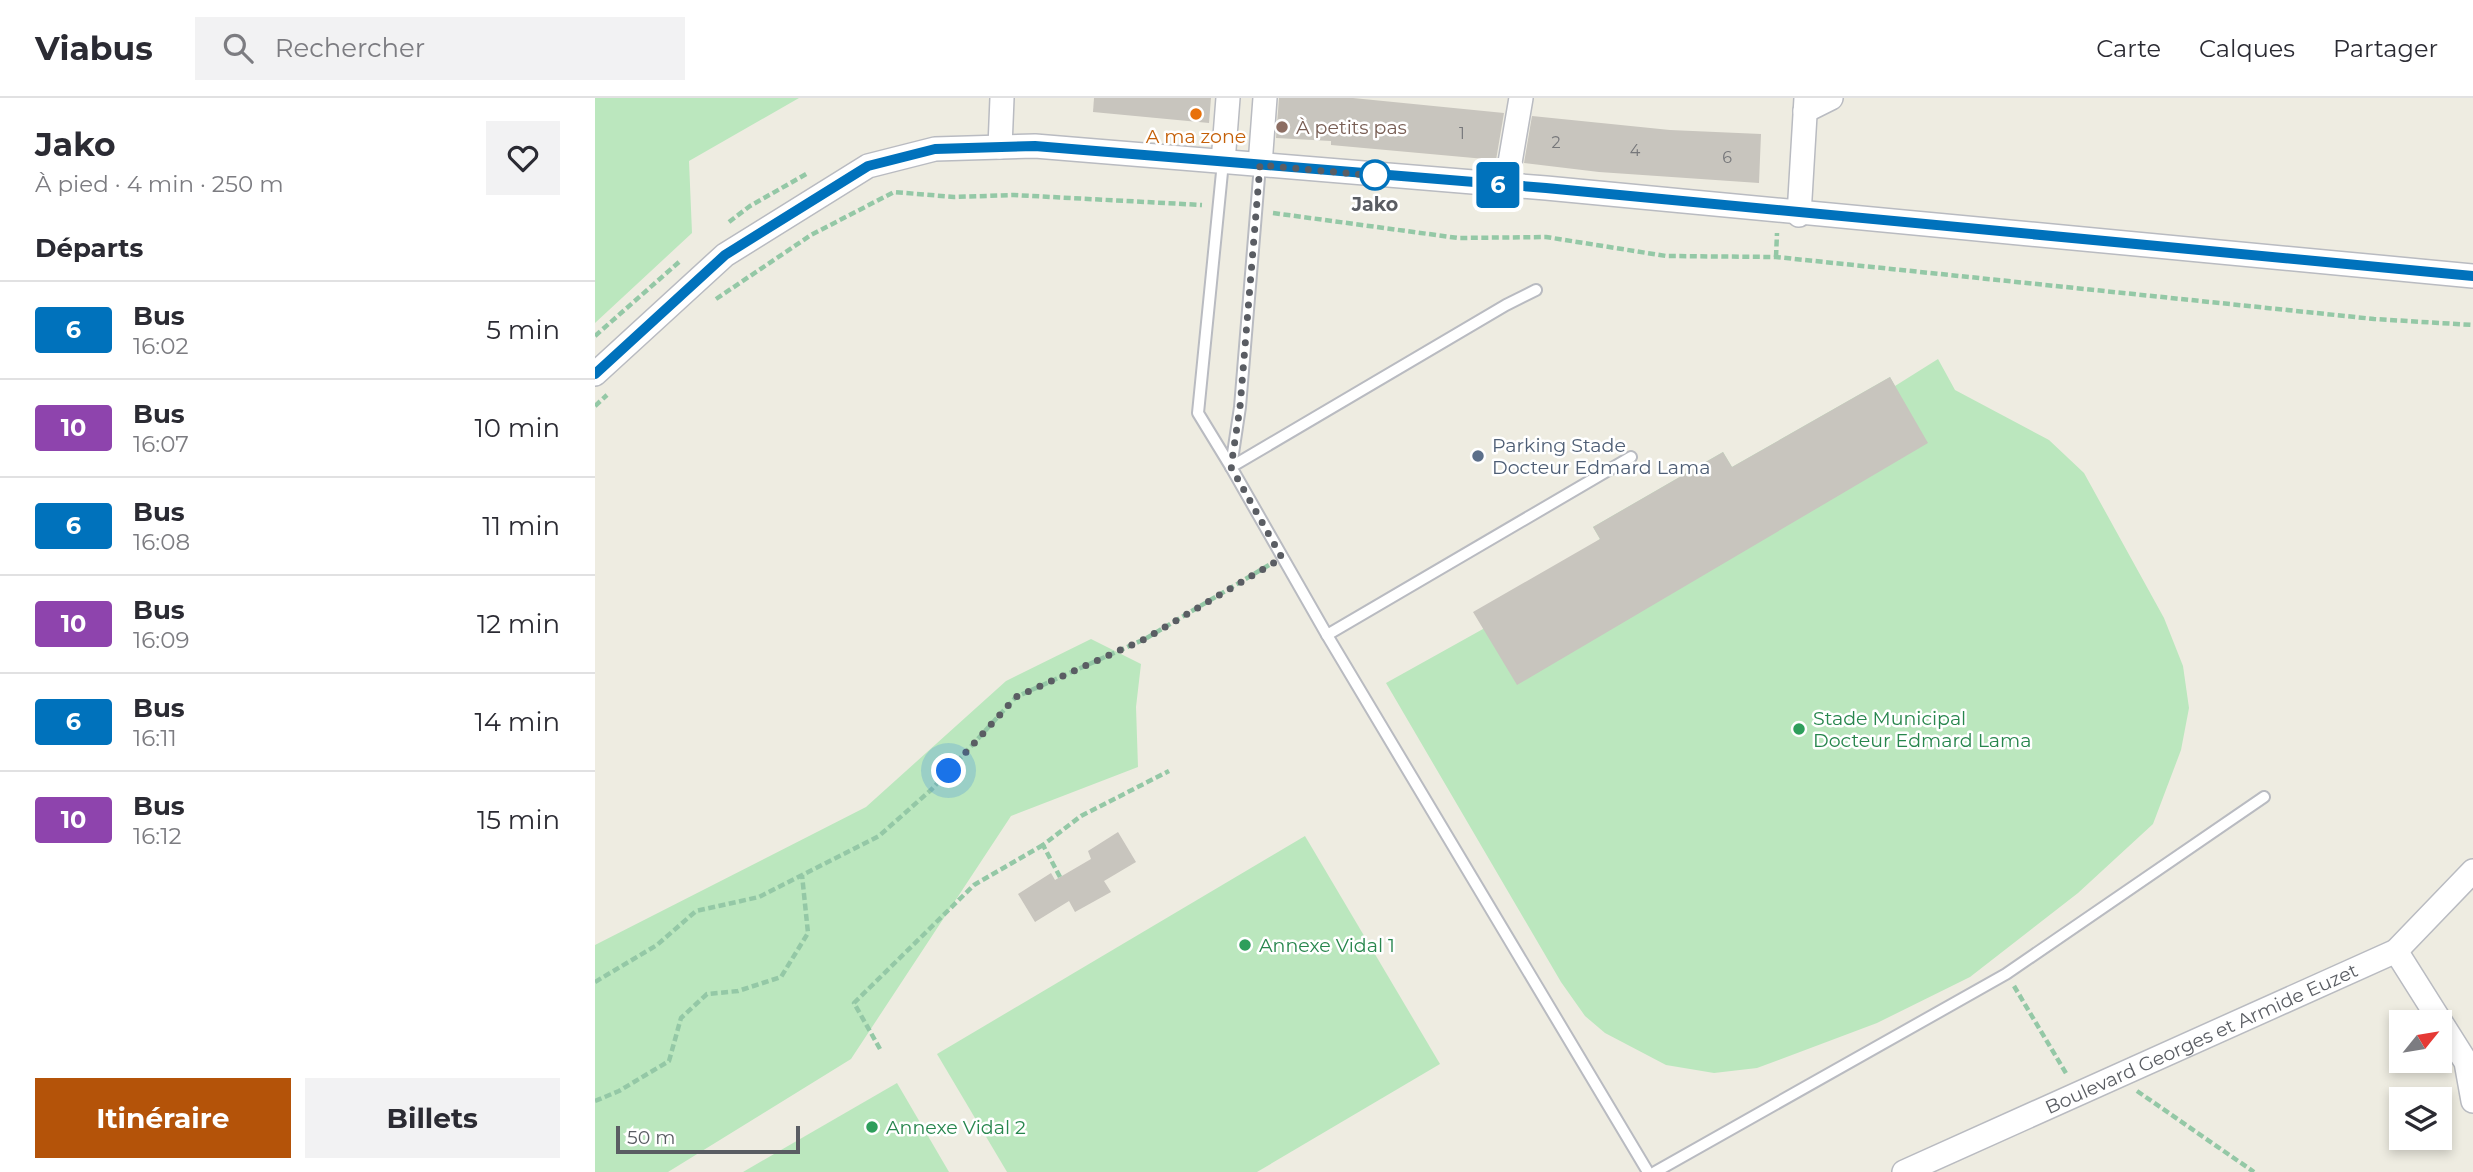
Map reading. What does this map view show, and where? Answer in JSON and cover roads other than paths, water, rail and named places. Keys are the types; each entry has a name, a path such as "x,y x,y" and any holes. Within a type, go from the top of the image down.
{"street":[{"path":"1000,146 1002,98"},
{"path":"1223,162 1228,98"},
{"path":"1260,165 1265,98"},
{"path":"1506,186 1521,98"},
{"path":"1799,215 1806,104 1832,98"},
{"path":"595,374 725,255 868,166 935,149 1035,146 1506,186 2473,276"},
{"name":"Boulevard Georges et Armide Euzet","path":"1904,1172 2396,951 2473,872"},
{"path":"2396,951 2466,1062 2473,1101"}],"lane":[{"path":"1223,162 1198,414 1648,1172"},
{"path":"1231,467 1240,407 1260,165"},
{"path":"1231,467 1535,290"},
{"path":"1327,635 1631,457"},
{"path":"1655,1172 2006,974 2265,797"}],"place":[{"name":"A ma zone","path":"1196,114"},
{"name":"À petits pas","path":"1282,127"},
{"name":"Jako","path":"1375,175"},
{"name":"Parking Stade Docteur Edmard Lama","path":"1478,456"},
{"name":"Stade Municipal Docteur Edmard Lama","path":"1799,729"},
{"name":"Annexe Vidal 1","path":"1245,945"},
{"name":"Annexe Vidal 2","path":"872,1127"}]}
